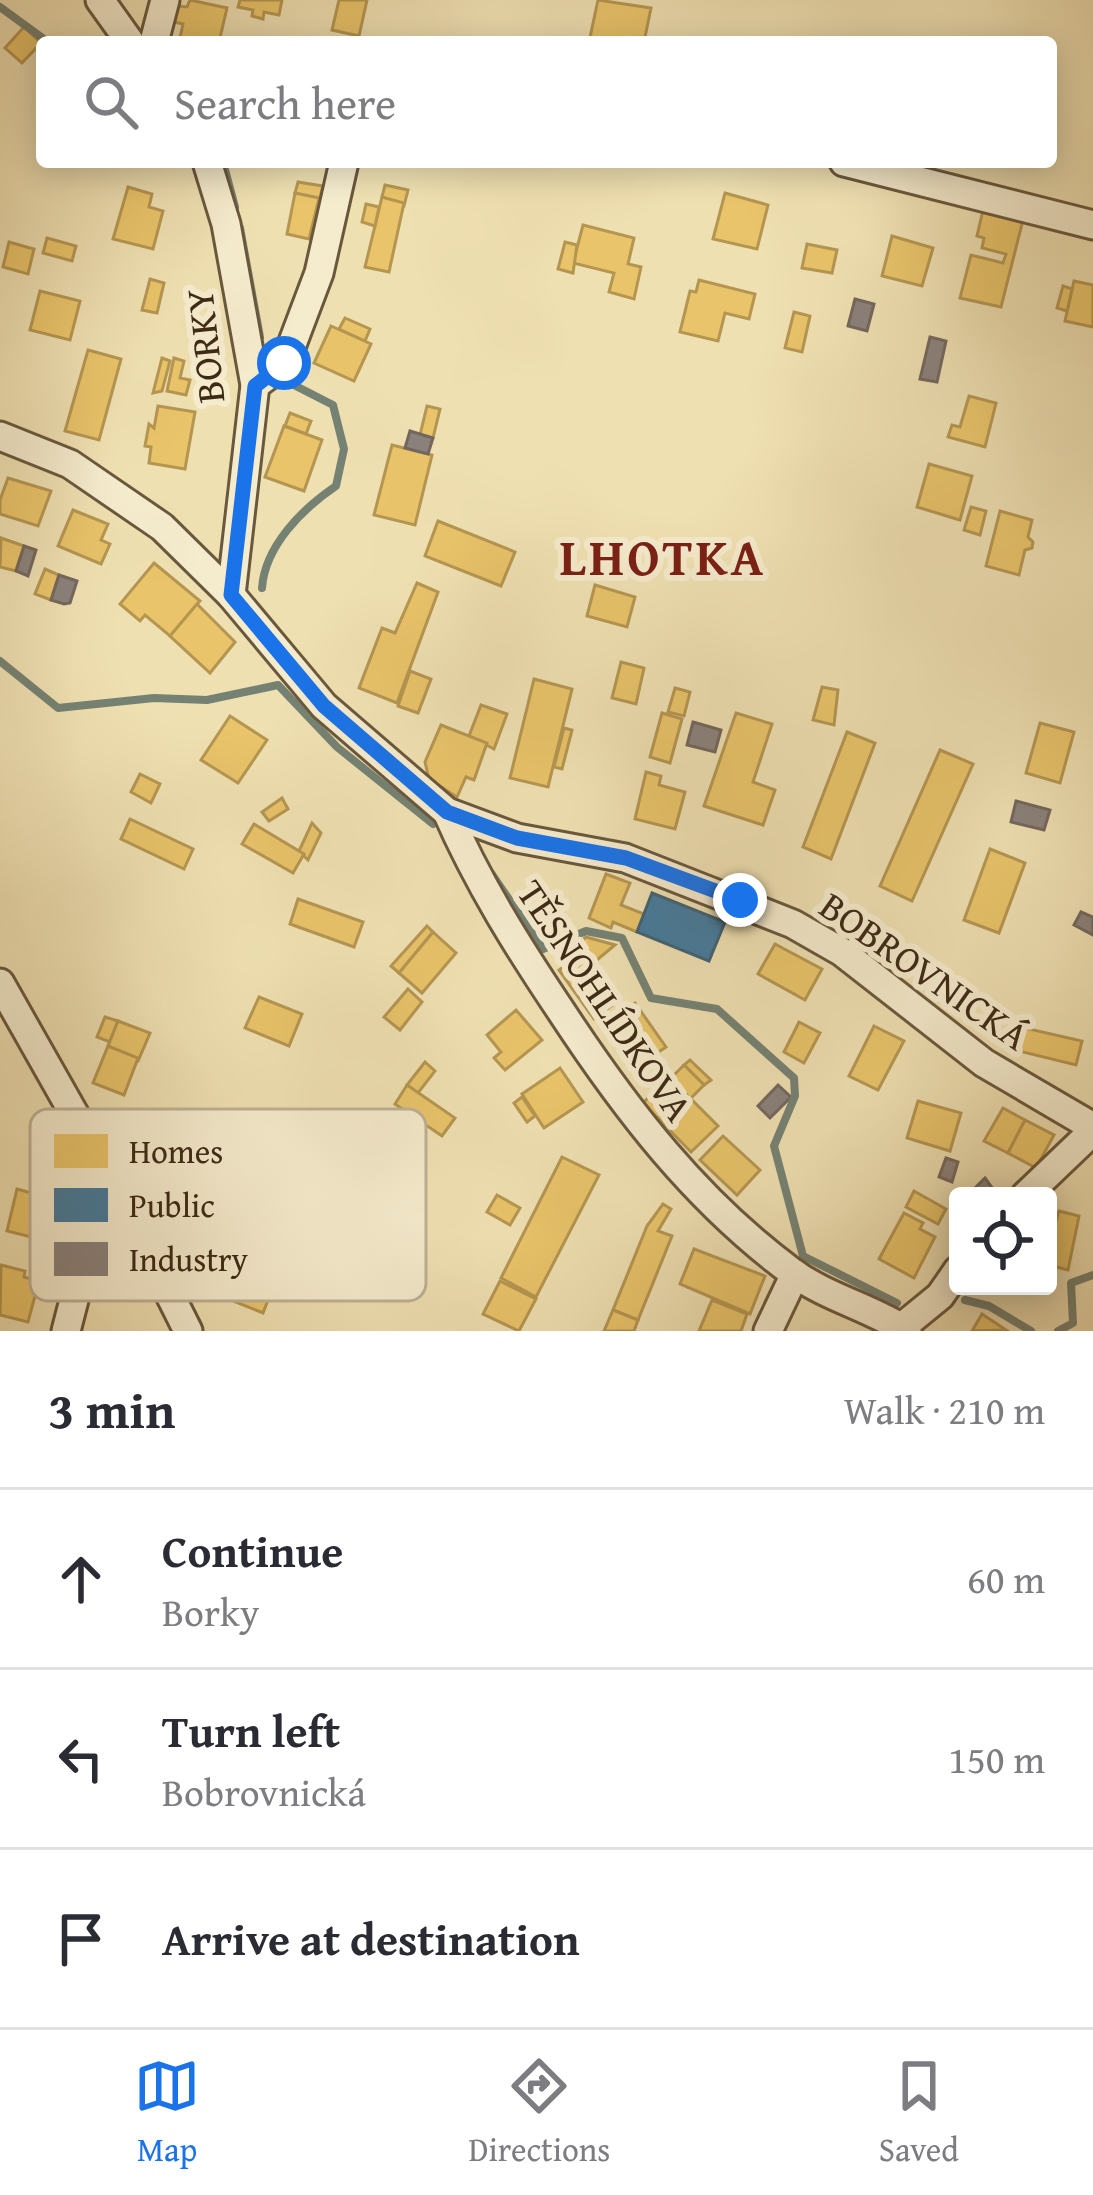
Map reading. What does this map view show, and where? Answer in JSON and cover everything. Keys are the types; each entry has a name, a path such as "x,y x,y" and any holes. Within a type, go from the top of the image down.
{"street":[{"path":"100,0 126,36"},
{"path":"156,36 165,0"},
{"name":"BORKY","path":"209,168 226,224 255,386 231,595"},
{"path":"255,386 284,363 319,273 343,168"},
{"path":"868,168 1093,225"},
{"name":"BOBROVNICKÁ","path":"0,436 70,464 134,505 231,595 324,706 447,812 517,838 626,858 794,923 842,952 984,1063 1093,1129"},
{"name":"TĚSNOHLÍDKOVA","path":"447,812 473,871 512,937 623,1104 678,1170 795,1274 904,1329"},
{"path":"0,982 71,1109"},
{"path":"1033,1187 1093,1129"},
{"path":"768,1331 795,1274"},
{"path":"904,1329 949,1283"},
{"path":"66,1331 74,1301"},
{"path":"173,1301 188,1331"}],"building: Homes":[{"path":"190,0 227,8 220,36 180,36 183,24 174,22 177,6 187,7"},
{"path":"240,0 282,0 279,15 264,12 263,19 252,16 253,10 238,7"},
{"path":"339,0 367,0 359,36 332,30"},
{"path":"598,0 651,8 645,36 590,36"},
{"path":"24,27 36,38 36,48 22,63 5,48"},
{"path":"298,182 323,186 319,201 295,193"},
{"path":"385,185 408,190 404,206 382,197"},
{"path":"128,187 152,194 149,207 163,211 153,249 113,239"},
{"path":"295,193 319,198 309,239 287,234"},
{"path":"725,193 768,205 757,249 713,239"},
{"path":"382,197 404,203 389,272 365,267"},
{"path":"366,204 379,207 375,226 362,222"},
{"path":"983,210 1023,220 1001,307 960,298 971,255 1003,263 1006,254 982,248 984,238 977,236"},
{"path":"583,225 634,238 628,264 641,267 634,299 609,292 614,273 573,263"},
{"path":"892,236 933,248 922,286 882,276"},
{"path":"47,238 76,246 72,261 43,253"},
{"path":"9,242 34,249 28,274 3,267"},
{"path":"565,242 577,245 573,273 558,269"},
{"path":"807,244 837,250 832,273 802,268"},
{"path":"150,279 164,283 157,313 142,310"},
{"path":"699,280 755,294 749,319 725,313 718,341 680,332 690,291 696,292"},
{"path":"1074,281 1093,285 1093,327 1065,321"},
{"path":"1063,286 1072,289 1067,311 1057,308"},
{"path":"40,291 80,301 70,340 30,330"},
{"path":"794,312 810,316 802,352 785,348"},
{"path":"345,318 370,329 365,341 339,329"},
{"path":"331,326 371,344 354,381 314,363"},
{"path":"88,350 121,359 99,440 65,431"},
{"path":"162,358 170,361 162,391 153,393"},
{"path":"174,358 184,361 180,378 190,380 186,395 167,391"},
{"path":"969,396 996,403 985,447 948,437 952,425 960,427"},
{"path":"158,406 195,412 185,469 149,463 151,447 145,446"},
{"path":"427,406 440,409 433,438 420,435"},
{"path":"290,413 311,421 306,434 285,426"},
{"path":"284,426 322,440 304,491 265,477"},
{"path":"392,445 432,455 415,525 374,515"},
{"path":"929,464 972,476 960,520 917,507"},
{"path":"8,478 51,491 38,526 0,514"},
{"path":"971,507 986,511 980,535 964,530"},
{"path":"73,510 108,524 101,540 110,544 101,564 58,546"},
{"path":"1000,511 1032,520 1028,537 1032,548 1025,550 1019,575 986,566"},
{"path":"438,521 515,552 501,586 425,556"},
{"path":"1,538 24,546 16,571 0,567"},
{"path":"154,563 200,601 170,636 145,615 140,621 120,604"},
{"path":"45,569 59,575 51,600 35,594"},
{"path":"417,583 438,592 397,703 359,688 382,628 395,633"},
{"path":"595,585 635,597 627,627 587,616"},
{"path":"197,604 235,642 210,673 170,636"},
{"path":"621,662 644,668 636,704 612,698"},
{"path":"410,671 431,679 418,713 398,706"},
{"path":"534,679 572,689 548,787 510,778"},
{"path":"822,687 838,690 834,725 813,720"},
{"path":"675,688 690,692 684,716 668,712"},
{"path":"481,705 507,714 494,749 469,736"},
{"path":"662,713 682,719 670,763 650,757"},
{"path":"736,713 772,724 753,782 775,790 763,825 704,806"},
{"path":"230,716 267,740 238,783 201,760"},
{"path":"1040,723 1074,732 1060,783 1026,773"},
{"path":"441,725 487,743 474,780 466,777 457,797 429,779 425,762"},
{"path":"564,728 572,730 562,769 554,767"},
{"path":"847,732 875,743 831,859 803,847"},
{"path":"940,750 973,764 912,901 880,886"},
{"path":"646,772 661,776 659,785 685,792 675,829 635,819"},
{"path":"140,774 160,784 151,803 131,792"},
{"path":"282,798 288,809 269,821 262,812"},
{"path":"130,819 193,849 184,869 121,839"},
{"path":"312,823 321,833 308,860 299,851"},
{"path":"254,824 304,854 293,873 242,844"},
{"path":"990,849 1025,863 999,933 964,920"},
{"path":"606,874 630,883 621,905 644,914 637,932 589,918"},
{"path":"298,899 363,922 354,947 290,924"},
{"path":"427,926 433,932 399,973 391,966"},
{"path":"433,932 456,953 422,993 399,973"},
{"path":"586,937 615,945 592,964 618,1001 594,1019 559,970 575,958 570,951"},
{"path":"775,944 822,969 805,1000 758,974"},
{"path":"408,989 422,1002 400,1030 384,1017"},
{"path":"259,997 302,1014 289,1046 245,1028"},
{"path":"635,1003 666,1047 648,1059 641,1050 627,1060 602,1025"},
{"path":"516,1010 542,1040 505,1070 494,1058 501,1052 487,1035"},
{"path":"105,1017 118,1021 110,1042 97,1037"},
{"path":"118,1021 150,1033 138,1061 108,1046"},
{"path":"799,1022 820,1033 804,1063 784,1052"},
{"path":"1012,1025 1082,1041 1076,1065 1007,1048"},
{"path":"874,1026 904,1041 878,1090 849,1076"},
{"path":"108,1046 138,1058 124,1095 93,1083"},
{"path":"690,1060 711,1080 704,1085 684,1065"},
{"path":"425,1062 435,1071 418,1093 407,1085"},
{"path":"684,1065 704,1085 690,1099 671,1078"},
{"path":"560,1068 583,1102 544,1128 522,1094"},
{"path":"669,1077 718,1126 691,1152 643,1103"},
{"path":"407,1085 455,1118 442,1136 426,1125 426,1109 402,1109 395,1104"},
{"path":"522,1097 535,1116 527,1122 514,1103"},
{"path":"918,1101 961,1113 950,1151 907,1138"},
{"path":"1003,1108 1025,1120 1008,1153 984,1141"},
{"path":"1025,1120 1054,1135 1036,1168 1008,1153"},
{"path":"723,1136 760,1170 737,1195 700,1160"},
{"path":"562,1157 599,1175 536,1297 501,1278"},
{"path":"17,1189 30,1193 30,1237 7,1231"},
{"path":"914,1191 946,1209 938,1224 906,1207"},
{"path":"497,1195 520,1208 510,1225 487,1212"},
{"path":"663,1204 671,1209 658,1231 672,1236 638,1320 613,1310 647,1226"},
{"path":"1059,1211 1079,1216 1068,1270 1057,1267"},
{"path":"904,1213 923,1223 920,1229 935,1237 914,1278 879,1259"},
{"path":"694,1249 765,1276 750,1314 680,1284"},
{"path":"1,1265 25,1271 34,1301 28,1322 0,1315"},
{"path":"500,1281 536,1299 519,1331 483,1314"},
{"path":"712,1300 747,1314 741,1331 699,1331"},
{"path":"233,1301 268,1301 263,1313"},
{"path":"613,1310 638,1320 634,1331 604,1331"},
{"path":"982,1314 1006,1330 972,1331"}],"building: Public":[{"path":"652,893 725,922 709,961 637,932"}],"building: Industry":[{"path":"855,299 874,304 867,331 848,326"},
{"path":"930,337 946,341 937,382 920,379"},
{"path":"410,431 433,438 428,454 405,448"},
{"path":"24,546 36,550 28,576 16,571"},
{"path":"59,575 77,581 70,603 51,600"},
{"path":"693,722 721,730 715,752 687,745"},
{"path":"1016,801 1050,810 1044,830 1011,822"},
{"path":"1081,912 1093,917 1093,935 1074,925"},
{"path":"778,1085 791,1097 770,1118 758,1106"},
{"path":"946,1158 958,1162 952,1182 939,1177"}],"waterway":[{"path":"0,7 40,36"},
{"path":"225,168 235,207"},
{"path":"240,228 260,337"},
{"path":"262,588 270,558 287,530 336,486 344,449 333,405 288,382"},
{"path":"0,661 58,708 154,698 207,700 278,685 337,747 433,824"},
{"path":"491,873 543,949 586,931 622,938 651,998 717,1009 794,1078 795,1096 774,1146 803,1256 897,1303"},
{"path":"1058,1331 1073,1323 1071,1283 1093,1275"},
{"path":"965,1300 989,1306 1031,1331"}],"district":[{"name":"LHOTKA","path":"663,556"}],"route":[{"path":"284,363 255,386 231,595 324,706 447,812 517,838 626,858 740,900"}]}
